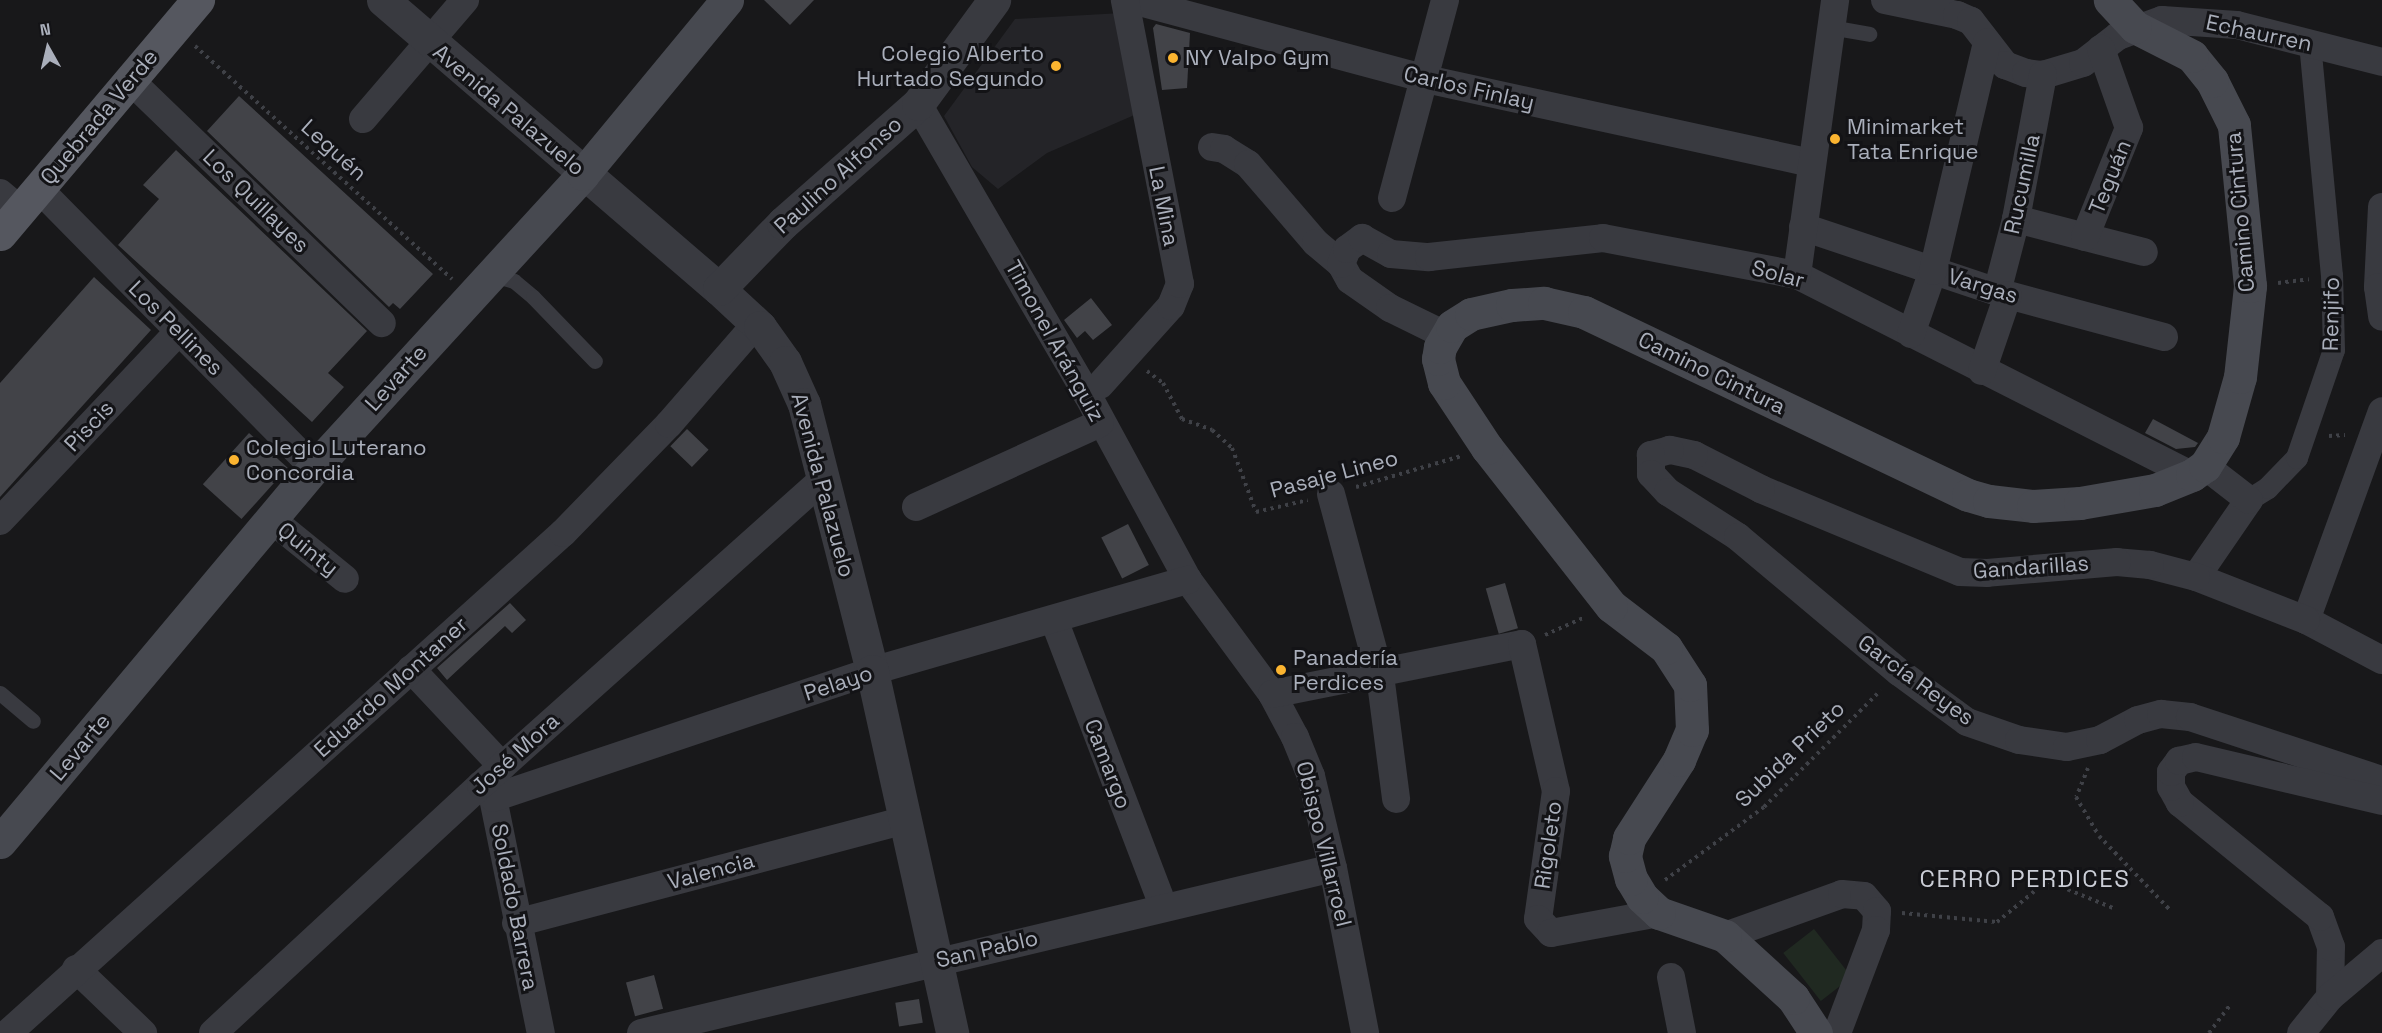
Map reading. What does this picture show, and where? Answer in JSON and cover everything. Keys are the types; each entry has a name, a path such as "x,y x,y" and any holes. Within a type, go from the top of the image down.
{"main road":[{"name":"Quebrada Verde","path":"14,206 130,80 198,0"},
{"name":"Levarte","path":"0,842 314,468 583,174 727,0"},
{"name":"Camino Cintura","path":"1445,335 1471,314 1512,305 1544,303 1584,312 1968,495 1989,501 2033,506 2080,503 2155,490 2198,471 2223,436 2240,377 2250,286 2234,125 2212,81 2193,56 2135,27 2110,0"},
{"path":"1445,335 1438,359 1442,377 1487,448 1611,606 1677,659 1693,699 1687,746 1626,847 1626,868 1651,905 1725,936 1793,998 1816,1033"}],"street":[{"name":"Avenida Palazuelo","path":"382,0 428,42 719,289 772,342 796,382 872,671 939,960 952,1033"},
{"path":"363,119 465,0"},
{"name":"Paulino Alfonso","path":"719,289 783,222 918,104 994,0"},
{"name":"La Mina","path":"1100,385 1171,306 1180,284 1125,0"},
{"name":"Carlos Finlay","path":"1132,0 1426,79 1810,163"},
{"path":"1392,198 1426,79 1445,0"},
{"path":"1885,0 1957,15 1971,21 2006,65 2043,75 2083,63 2135,27"},
{"path":"1797,275 1810,163 1832,14"},
{"name":"Echaurren","path":"2135,27 2162,20 2199,20 2237,25 2382,62"},
{"path":"1911,334 1933,271 1987,42"},
{"name":"Renjifo","path":"2196,577 2249,500 2268,488 2297,458 2334,350 2332,276 2310,44"},
{"name":"Teguán","path":"2085,237 2129,129 2101,49"},
{"name":"Rucumilla","path":"1982,371 2002,293 2043,75"},
{"name":"Los Quillayes","path":"130,80 382,323"},
{"name":"Timonel Aránguiz","path":"918,104 1188,580"},
{"path":"1212,147 1224,149 1248,164 1316,243 1341,264 1350,280 1370,296 1445,335"},
{"name":"Los Pellines","path":"14,206 179,331 314,468"},
{"path":"2382,207 2378,287 2382,317"},
{"path":"2016,219 2144,252"},
{"name":"Vargas","path":"1803,227 2002,293 2164,337"},
{"name":"Solar","path":"1341,264 1354,240 1362,238 1390,254 1429,257 1603,238 1797,275 1982,371 2198,471 2249,500"},
{"name":"Eduardo Montaner","path":"8,1033 76,969 563,533 669,424 756,324"},
{"name":"Piscis","path":"0,521 179,331"},
{"path":"2306,620 2382,411"},
{"path":"916,507 1100,423"},
{"name":"Gandarillas","path":"1651,455 1670,450 1694,455 1761,489 1960,572 1986,573 2117,562 2150,565 2196,577 2380,652"},
{"name":"García Reyes","path":"1651,455 1651,474 1668,492 1738,537 1899,672 1967,722 2019,740 2067,747 2100,740 2138,720 2161,714 2190,717 2381,794"},
{"name":"José Mora","path":"213,1033 487,791 502,766 822,480"},
{"path":"1330,494 1380,675 1396,799"},
{"name":"Quinty","path":"271,519 345,579"},
{"name":"Pelayo","path":"487,791 872,671 1188,580"},
{"name":"Obispo Villarroel","path":"1188,580 1272,694 1311,776 1333,868 1365,1033"},
{"name":"Camargo","path":"1054,620 1164,908"},
{"path":"1272,694 1380,675 1522,644"},
{"name":"Rigoleto","path":"1522,644 1556,791 1538,919 1551,933 1651,905"},
{"path":"411,669 502,766"},
{"path":"2330,997 2331,947 2320,917 2180,803 2171,787 2171,772 2179,761 2196,757 2381,794"},
{"name":"Soldado Barrera","path":"487,791 540,1033"},
{"name":"Valencia","path":"516,923 906,820"},
{"name":"San Pablo","path":"641,1033 939,960 1333,868"},
{"path":"1725,936 1842,894 1864,896 1877,911 1876,930 1837,1033"},
{"path":"2301,1033 2330,997 2382,953"},
{"path":"76,969 143,1033"},
{"path":"1671,977 1682,1033"}],"lane":[{"path":"1832,14 1869,34"},
{"path":"482,285 514,281 595,361"},
{"path":"0,693 33,721"}],"path":[{"name":"Leguén","path":"174,27 482,285"},
{"name":"Pasaje Lineo","path":"1127,357 1163,383 1182,419 1212,430 1232,448 1256,512 1330,494 1487,448"},
{"path":"1522,644 1611,606"},
{"name":"Subida Prieto","path":"1651,905 1764,807 1899,672"},
{"path":"2100,740 2076,797 2099,836 2169,909"},
{"path":"1877,911 1997,922 2047,881 2113,908"},
{"path":"2209,1033 2231,1005"}],"shaded area":[{"name":"Colegio Alberto Hurtado Segundo","path":"1122,13 1139,113 1047,153 998,189 972,167 944,116 1015,19"},
{"path":"1814,929 1852,977 1821,1001 1783,953"}],"building":[{"path":"764,0 814,0 790,25"},
{"name":"NY Valpo Gym","path":"1156,24 1190,33 1187,88 1162,90 1153,28"},
{"path":"239,96 433,274 400,309 393,303 389,307 207,131"},
{"path":"176,150 367,331 328,373 344,387 312,422 118,245 159,199 143,185"},
{"path":"94,277 151,330 0,497 0,383"},
{"path":"1091,298 1112,325 1093,340 1085,331 1077,338 1064,320"},
{"path":"2153,419 2198,443 2195,447 2176,449 2145,433"},
{"path":"687,429 709,450 692,467 670,446"},
{"path":"249,433 288,468 241,519 203,484"},
{"path":"1128,524 1149,565 1122,579 1101,538"},
{"path":"1505,583 1518,628 1499,634 1486,589"},
{"path":"510,603 526,620 512,633 505,626 447,680 437,668"},
{"path":"654,975 663,1009 635,1016 626,983"},
{"path":"919,999 923,1023 899,1026 895,1003"}],"place":[{"name":"NY Valpo Gym","path":"1173,58"},
{"name":"Colegio Alberto Hurtado Segundo","path":"1056,66"},
{"name":"Minimarket Tata Enrique","path":"1835,139"},
{"name":"Colegio Luterano Concordia","path":"234,460"},
{"name":"Panadería Perdices","path":"1281,670"}],"district":[{"name":"CERRO PERDICES","path":"2025,879"}]}
